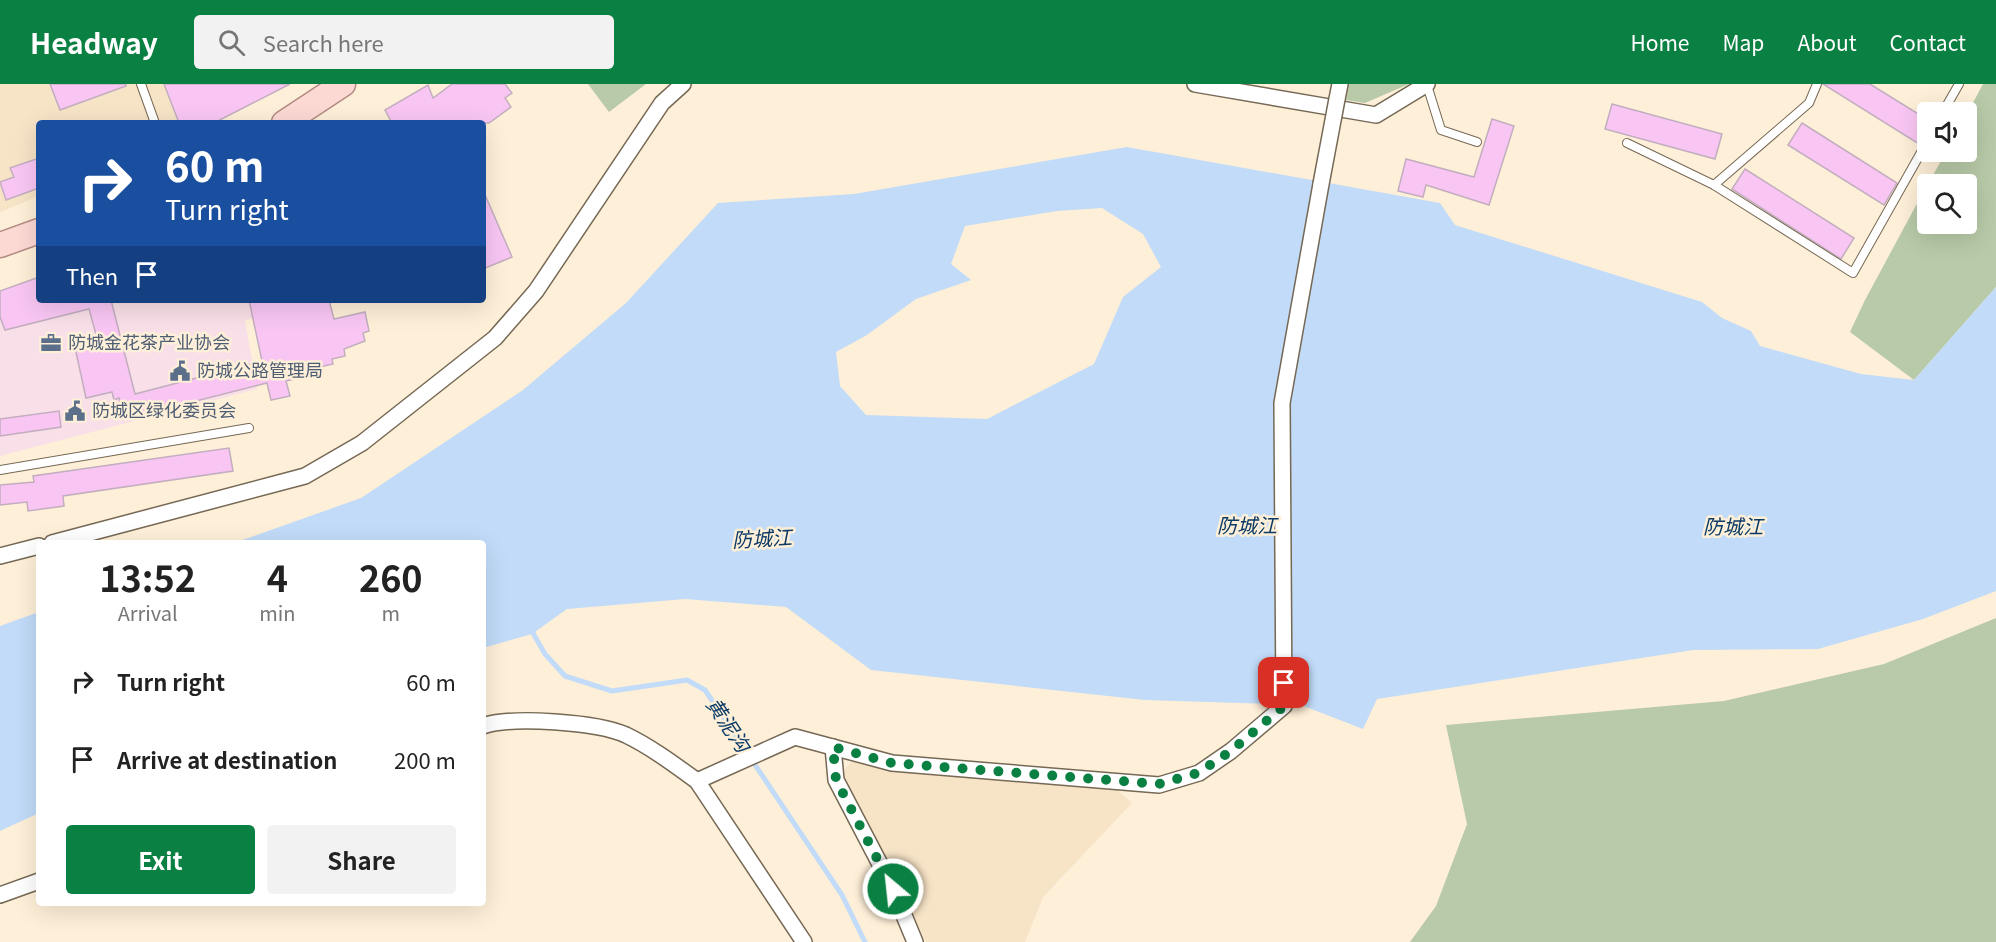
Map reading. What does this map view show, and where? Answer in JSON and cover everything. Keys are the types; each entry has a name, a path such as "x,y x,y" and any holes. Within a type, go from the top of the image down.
{"main road":[{"path":"289,120 343,84"},
{"path":"0,246 36,232"}],"street":[{"path":"63,540 305,476 362,443 495,338 536,291 662,103 683,84"},
{"path":"1195,84 1376,115 1428,84"},
{"path":"697,781 795,737 892,763 1159,784 1198,773 1238,745 1284,706 1282,403 1338,92"},
{"path":"0,556 36,547"},
{"path":"486,725 524,722 594,726 626,735 697,781 804,942"},
{"path":"833,747 836,780 893,889 915,942"},
{"path":"0,895 36,882"}],"lane":[{"path":"141,84 154,120"},
{"path":"1428,84 1441,130 1477,142"},
{"path":"1714,185 1809,103 1817,84"},
{"path":"1949,102 1959,84"},
{"path":"1627,143 1714,185 1852,273 1917,159"},
{"path":"0,470 249,428"}],"shaded area":[{"path":"0,84 207,84 170,101 178,120 36,120 36,197 0,212"},
{"path":"77,303 334,303 245,320 257,389 0,456 0,317 5,329"},
{"path":"854,759 887,766 1116,789 1132,803 1043,897 1025,942 926,942 842,772"}],"green space":[{"path":"588,84 646,84 609,112"},
{"path":"1349,84 1409,84 1365,103 1346,100"},
{"path":"1983,84 1996,84 1996,287 1914,380 1850,332 1917,204 1917,234 1977,234 1977,174 1934,174 1940,162 1977,162 1977,102 1973,102"},
{"path":"1996,618 1996,942 1410,942 1436,906 1467,824 1446,725 1724,701 1884,664"}],"water":[{"name":"防城江","path":"1127,147 1440,203 1455,225 1702,302 1722,318 1751,331 1760,346 1861,374 1914,380 1996,287 1996,591 1923,619 1818,649 1693,650 1377,699 1363,729 1301,705 1145,700 871,670 786,607 685,599 567,609 532,634 486,647 486,540 242,540 361,498 523,390 626,303 718,203 854,194","holes":["1102,208 1143,234 1161,267 1123,297 1094,364 987,419 866,415 840,386 836,352 867,335 916,299 971,280 951,264 965,226 1057,211"]},
{"path":"36,613 36,814 0,831 0,626"}],"building":[{"path":"50,84 126,84 126,86 60,110"},
{"path":"164,84 290,84 220,120 178,120"},
{"path":"452,84 505,84 512,93 505,98 511,107 489,123 486,123 486,120 390,120 385,110 428,85 433,98"},
{"path":"1823,84 1870,84 1917,113 1917,143"},
{"path":"1612,104 1722,134 1715,159 1605,129"},
{"path":"1492,119 1514,126 1489,205 1426,185 1423,197 1398,191 1406,159 1474,177"},
{"path":"1802,123 1897,183 1884,205 1788,145"},
{"path":"36,159 36,189 6,200 0,182 14,177 10,168"},
{"path":"1745,169 1854,238 1841,259 1732,189"},
{"path":"486,197 512,257 486,268"},
{"path":"36,278 36,303 112,303 135,394 262,361 250,303 330,303 334,319 365,312 369,331 363,333 365,341 344,349 345,356 332,359 333,364 315,368 317,374 286,381 290,396 271,400 267,383 125,419 119,398 114,400 112,392 86,398 74,343 97,338 89,309 5,330 0,317 0,291"},
{"path":"59,411 61,427 0,436 0,419"},
{"path":"229,448 233,471 63,496 64,506 28,511 27,502 0,505 0,485 34,482 33,476"}],"waterway":[{"name":"黄泥沟","path":"530,628 545,654 565,676 612,691 687,680 705,690 842,895 865,942"}],"place":[{"name":"防城金花茶产业协会","path":"51,343"},
{"name":"防城公路管理局","path":"180,371"},
{"name":"防城区绿化委员会","path":"75,411"}],"route":[{"path":"893,889 836,780 833,747 892,763 1159,784 1198,773 1260,728 1284,706 1284,683"}]}
